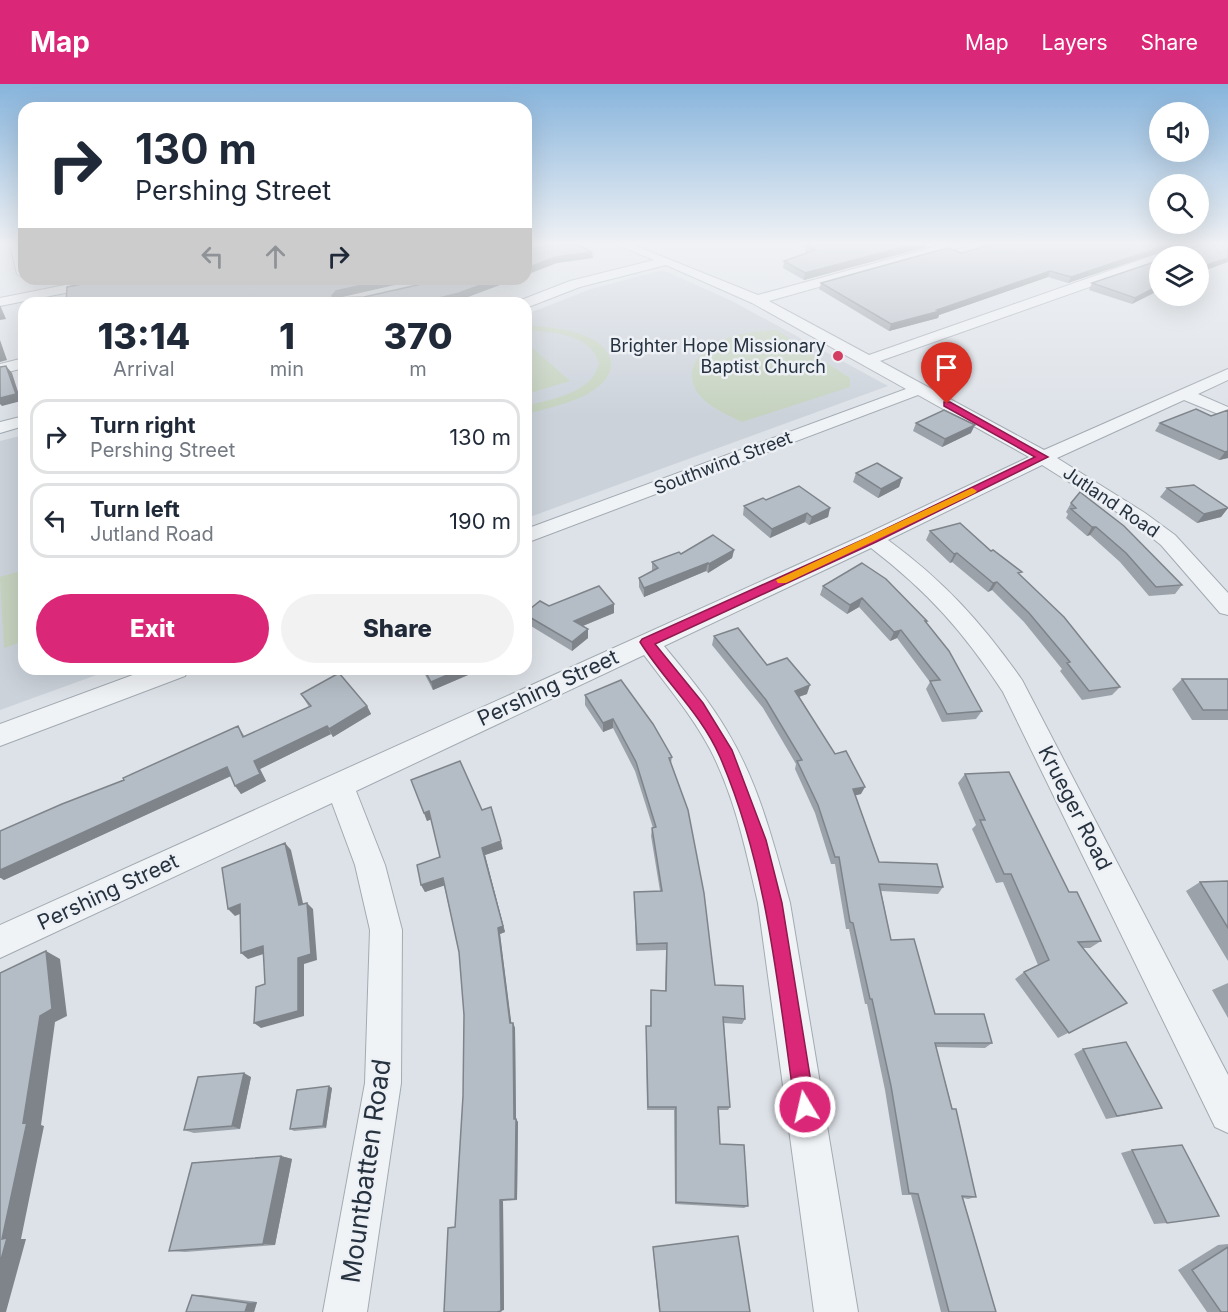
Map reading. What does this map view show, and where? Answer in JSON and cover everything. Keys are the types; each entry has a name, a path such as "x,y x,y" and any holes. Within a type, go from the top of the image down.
{"street":[{"name":"Jutland Road","path":"760,301 1043,457 1138,517 1168,540 1228,607"},
{"path":"869,360 1036,301"},
{"path":"0,369 18,364"},
{"name":"Pershing Street","path":"0,942 873,539 1043,457 1228,374"},
{"name":"Southwind Street","path":"532,535 920,389"},
{"path":"1184,394 1228,413"},
{"path":"0,428 18,424"},
{"name":"Krueger Road","path":"873,539 925,580 952,607 982,641 1013,687 1228,1114"},
{"path":"647,642 698,706 727,754 758,840 774,903 836,1312"},
{"path":"0,735 160,675"},
{"name":"Mountbatten Road","path":"339,785 370,865 386,930 383,1083 345,1312"}],"shaded area":[{"path":"559,301 733,301 888,386 532,516 532,312"},
{"path":"18,436 18,675 96,675 0,710 0,441"}],"green space":[{"path":"532,326 565,330 590,338 607,352 611,369 606,378 591,392 565,403 532,413 532,405 580,388 589,381 599,363 595,353 579,340 547,332 532,331"},
{"path":"777,330 850,378 850,387 742,422 716,409 702,398 692,378 696,360 703,353 711,346 730,337"},
{"path":"532,347 570,381 532,392"},
{"path":"18,572 18,643 4,648 0,577"}],"building":[{"path":"852,301 962,301 937,310 940,311 891,324"},
{"path":"6,366 16,394 0,398 0,367"},
{"path":"1196,409 1211,416 1228,410 1228,451 1225,452 1160,423"},
{"path":"944,410 975,425 945,439 916,423"},
{"path":"877,463 902,478 881,489 856,473"},
{"path":"1194,485 1228,508 1204,514 1167,488"},
{"path":"799,486 830,508 812,517 807,513 772,529 744,506 763,498 766,500"},
{"path":"1080,492 1124,526 1182,585 1156,587 1126,553 1071,509 1076,508 1071,503"},
{"path":"960,523 991,551 993,550 1022,572 1018,573 1064,617 1120,687 1089,691 1067,663 1070,662 1029,613 997,582 993,583 957,553 954,554 930,531"},
{"path":"713,535 734,550 709,564 644,588 639,578 658,568 652,562 679,552 681,554"},
{"path":"862,563 886,579 927,621 925,621 949,651 982,711 947,714 930,681 940,680 901,630 894,632 862,598 850,605 823,586"},
{"path":"599,586 614,604 574,621 588,629 572,642 532,619 532,607 540,601 549,606"},
{"path":"738,628 767,665 787,658 810,685 795,691 835,754 846,751 865,787 853,789 879,862 937,864 943,887 879,884 891,940 914,939 935,1014 984,1014 992,1043 935,1043 952,1109 956,1109 976,1197 962,1196 996,1312 949,1312 918,1194 909,1193 891,1086 853,923 850,922 839,857 835,857 818,805 797,761 802,760 766,700 714,636"},
{"path":"335,675 341,675 367,706 329,729 327,726 254,761 260,774 235,786 227,767 0,870 0,831 124,780 123,778 238,726 243,737 311,706 301,694"},
{"path":"427,675 447,675 431,682"},
{"path":"1182,679 1228,679 1228,710 1203,710"},
{"path":"621,680 653,724 672,757 669,758 688,810 704,893 715,985 743,986 745,1019 723,1017 730,1107 718,1107 720,1144 744,1145 748,1206 676,1202 676,1107 648,1107 646,1026 651,1026 651,990 666,991 667,943 637,944 634,892 662,891 652,828 656,827 636,762 613,719 603,723 585,695"},
{"path":"460,761 482,810 491,807 501,841 482,848 503,926 498,928 510,1023 513,1023 514,1119 516,1119 515,1199 500,1200 501,1311 497,1312 444,1312 448,1228 455,1227 463,1096 464,1015 459,952 443,878 421,885 417,865 440,857 429,811 424,813 411,780"},
{"path":"1009,772 1069,892 1077,892 1101,941 1078,942 1127,1003 1069,1033 1024,972 1049,960 1011,874 1004,874 980,820 985,820 965,774"},
{"path":"285,843 299,905 307,903 311,954 298,958 298,1011 254,1023 256,987 265,984 263,946 241,953 240,904 228,909 222,868"},
{"path":"1228,881 1228,928 1200,882"},
{"path":"46,951 52,1009 40,1016 23,1123 27,1122 2,1239 7,1238 0,1263 0,973"},
{"path":"1126,1042 1162,1108 1117,1116 1083,1049"},
{"path":"244,1073 232,1126 184,1130 198,1077"},
{"path":"329,1086 323,1126 290,1129 297,1090"},
{"path":"1182,1145 1219,1216 1167,1223 1132,1150"},
{"path":"281,1156 263,1244 169,1251 192,1163"},
{"path":"738,1236 750,1312 660,1312 653,1247"},
{"path":"1228,1247 1228,1312 1221,1312 1192,1270"},
{"path":"192,1295 248,1303 245,1312 186,1312"}],"slow traffic":[{"path":"782,580 972,491"}],"place":[{"name":"Brighter Hope Missionary Baptist Church","path":"838,356"}],"route":[{"path":"805,1107 774,903 758,840 727,754 698,706 647,642 873,539 1043,457 947,404"}]}
